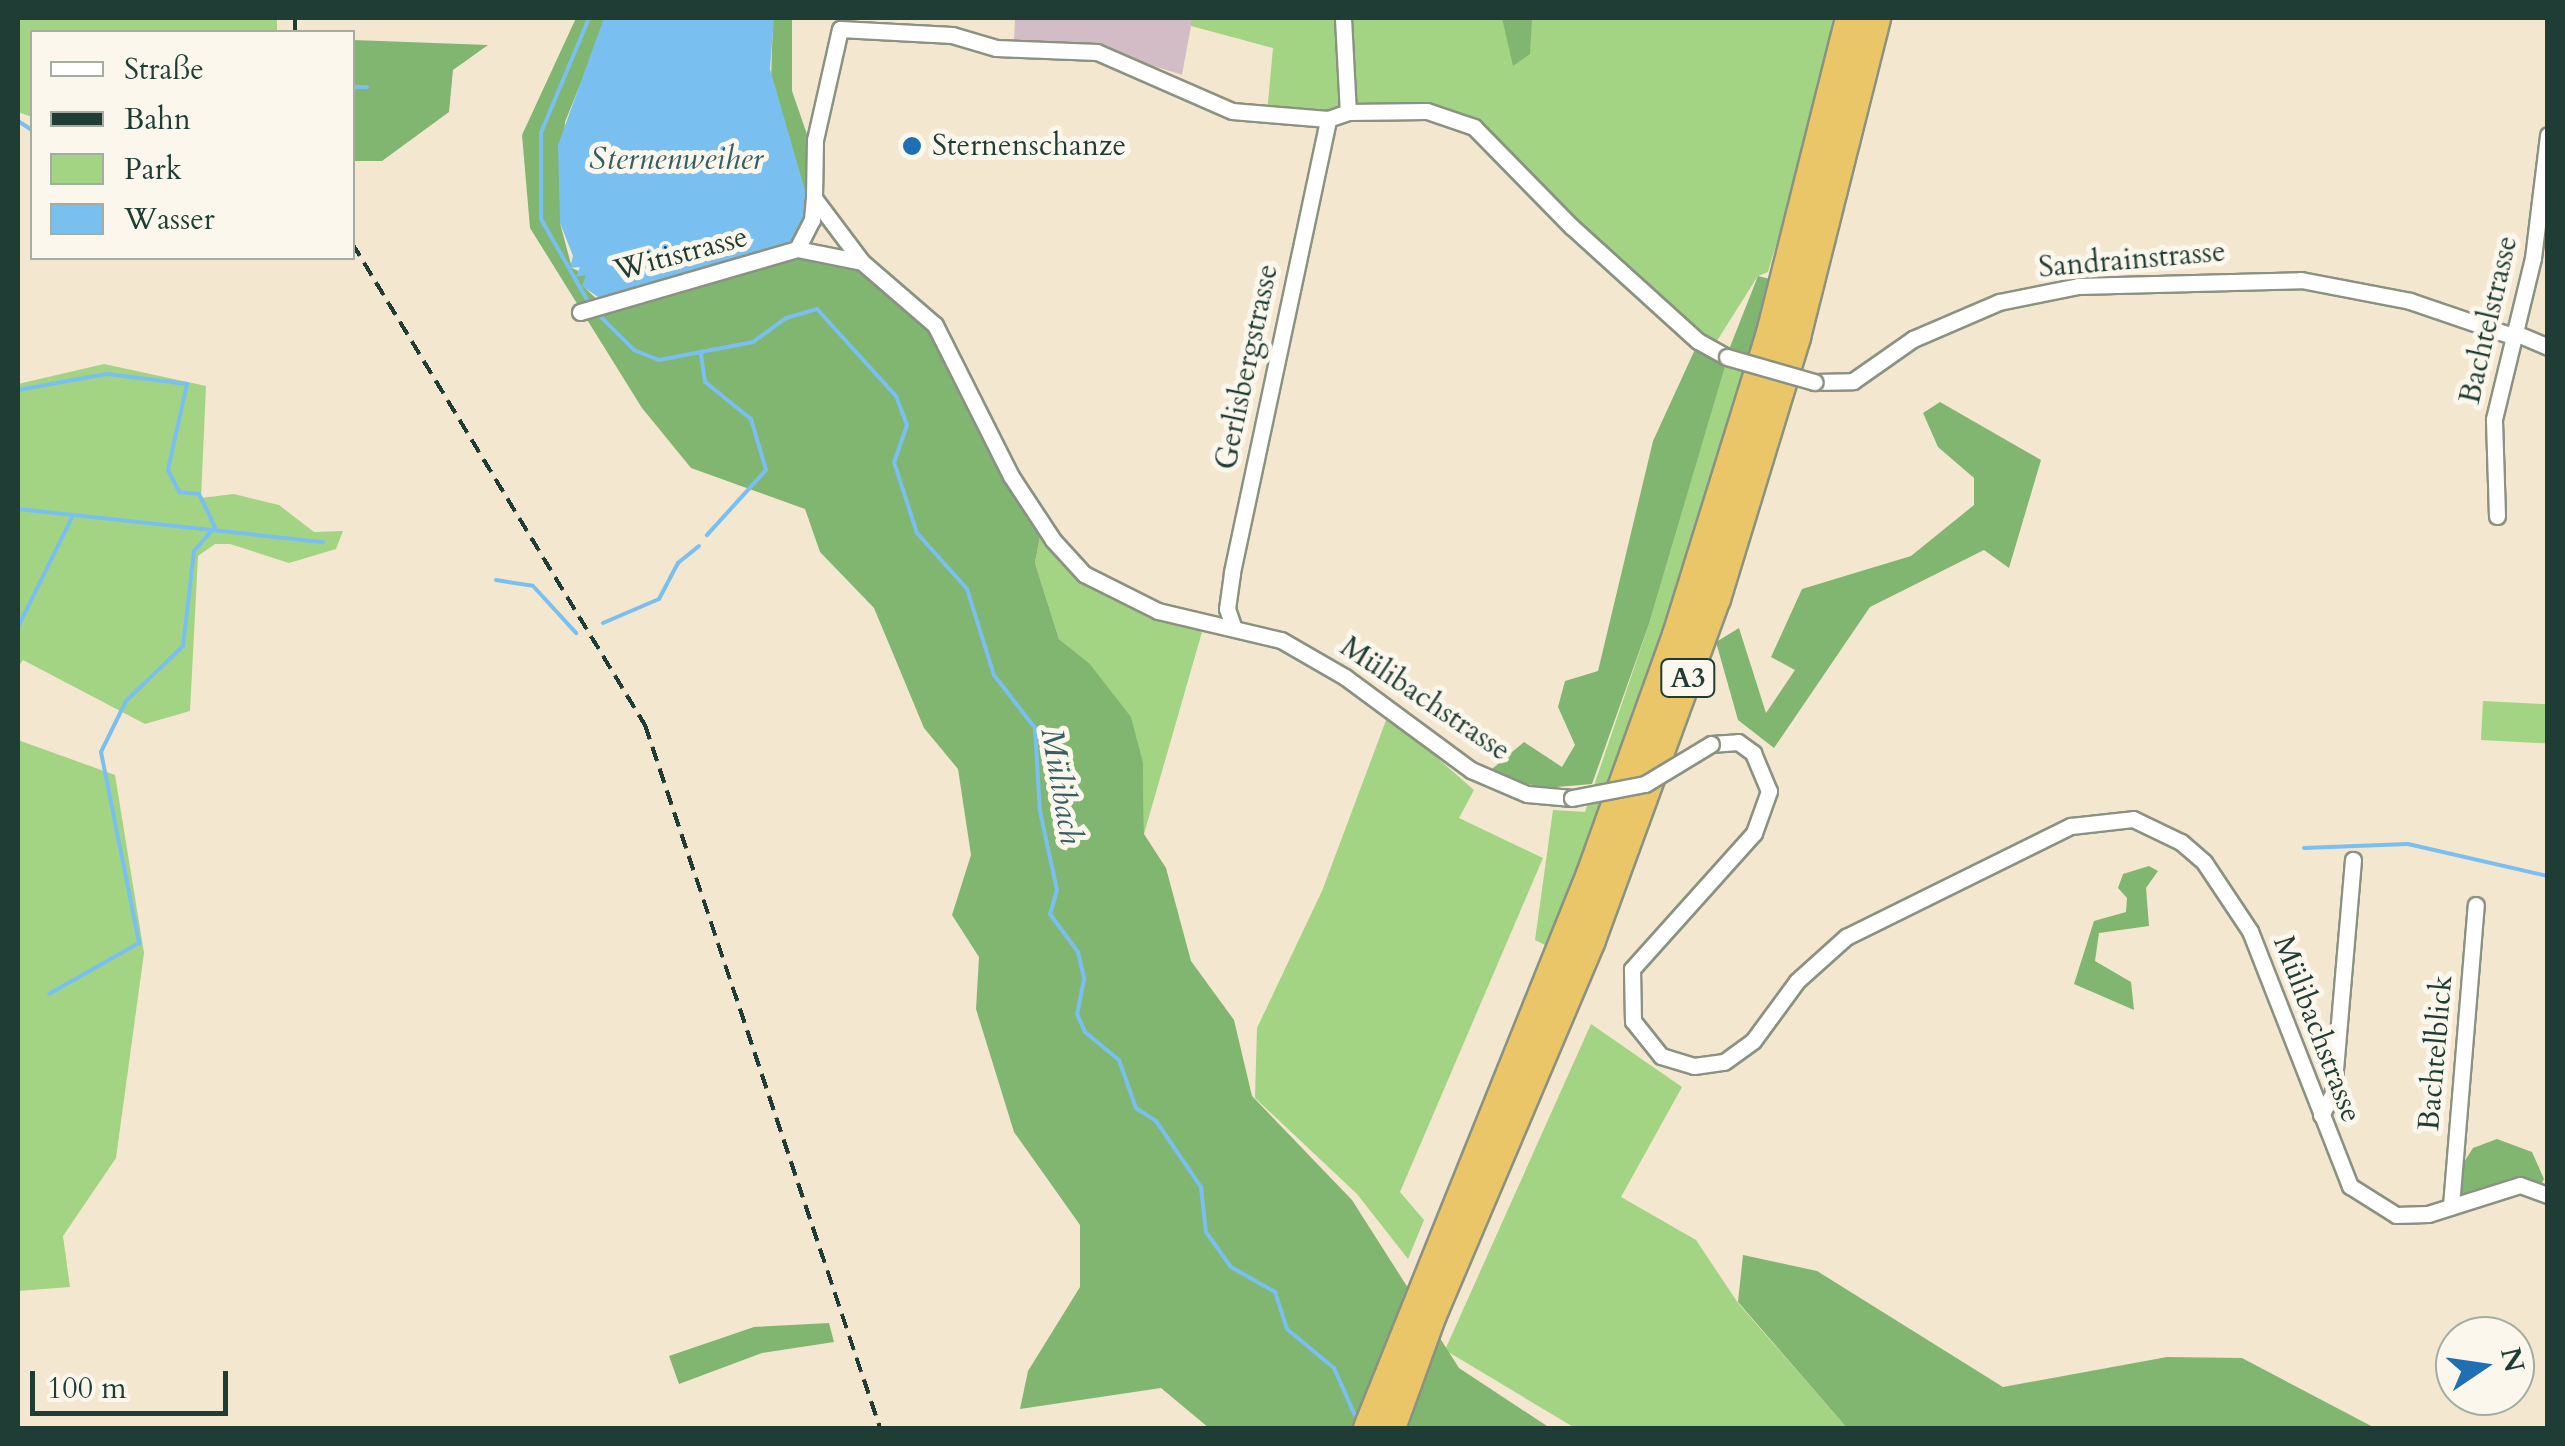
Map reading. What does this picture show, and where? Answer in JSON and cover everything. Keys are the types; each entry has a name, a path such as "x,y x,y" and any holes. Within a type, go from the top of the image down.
{"highway":[{"name":"A3","path":"1391,1428 1422,1312 1591,874 1678,634 1771,333 1850,18"},
{"name":"A3","path":"1368,1428 1591,940 1716,599 1809,288 1876,18"}],"street":[{"path":"952,35 960,18"},
{"path":"1343,18 1348,112"},
{"path":"797,249 812,220 815,140 836,24 952,35 969,45 1097,52 1232,111 1328,119"},
{"name":"Sandrainstrasse","path":"1328,119 1348,112 1427,111 1474,127 1585,239 1698,342 1726,357 1814,382 1853,381 1948,322 1999,302 2078,286 2301,280 2410,301 2548,347"},
{"name":"Gerlisbergstrasse","path":"1233,626 1228,602 1242,517 1328,119"},
{"name":"Bachtelstrasse","path":"2497,516 2494,418 2533,258 2548,135"},
{"name":"Mülibachstrasse","path":"814,198 862,262 935,326 1011,476 1084,574 1158,611 1233,626 1315,658 1485,778 1527,794 1572,798 1645,784 1711,744 1738,742 1754,753 1769,792 1754,834 1632,969 1633,1022 1661,1056 1694,1066 1724,1062 1753,1041 1797,981 1846,937 2071,826 2133,819 2181,842 2228,895 2273,978 2338,1166 2370,1205 2396,1215 2451,1206 2520,1185 2548,1195"},
{"name":"Witistrasse","path":"580,312 797,249 862,262"},
{"path":"2322,1115 2333,1094 2353,860"},
{"name":"Bachtelblick","path":"2451,1206 2476,905"}],"shaded area":[{"path":"1015,18 1191,18 1182,75 1110,52 1014,42"}],"green space":[{"path":"18,18 277,18 277,30 30,30 30,116 18,112"},
{"path":"576,18 607,18 565,122 560,223 572,268 587,275 583,286 604,306 795,254 854,262 926,322 1041,531 1035,563 1059,639 1089,663 1131,717 1143,763 1144,834 1166,868 1191,961 1234,1020 1252,1096 1352,1200 1459,1368 1550,1428 1209,1428 1161,1388 1020,1409 1028,1371 1080,1287 1080,1225 1014,1132 976,1009 979,957 952,915 971,855 958,769 924,728 874,608 820,552 805,509 691,468 642,408 530,228 522,135"},
{"path":"773,18 792,18 792,91 810,143 809,218 802,237 771,80"},
{"path":"1191,18 1833,18 1806,145 1768,272 1758,276 1713,347 1567,233 1474,127 1427,111 1267,113 1273,48 1191,26"},
{"path":"1502,18 1532,18 1530,54 1513,66"},
{"path":"355,40 488,45 453,70 449,112 382,161 355,161"},
{"path":"1758,276 1774,280 1750,359 1728,352"},
{"path":"1697,345 1726,363 1649,624 1592,784 1545,788 1486,774 1524,742 1562,767 1575,745 1558,707 1565,681 1598,671 1653,441"},
{"path":"1726,362 1745,368 1714,482 1611,782 1547,946 1535,940 1553,810 1585,812 1649,624"},
{"path":"104,364 206,386 201,498 234,494 279,505 314,532 343,531 336,549 289,563 230,544 215,544 198,556 190,711 145,724 23,660 18,667 18,384"},
{"path":"1940,402 2041,460 2009,568 1984,550 1870,607 1774,748 1738,720 1716,642 1739,628 1766,713 1795,670 1771,657 1802,589 1911,556 1974,505 1974,478 1938,447 1923,413"},
{"path":"1041,531 1071,567 1111,597 1204,625 1144,834 1143,763 1089,663 1059,639 1035,563"},
{"path":"2483,701 2547,704 2545,743 2481,740"},
{"path":"1388,715 1474,790 1459,818 1543,858 1400,1192 1424,1220 1408,1259 1357,1194 1255,1098 1257,1028 1322,891"},
{"path":"18,740 115,775 144,953 116,1158 63,1236 70,1287 18,1291"},
{"path":"2149,866 2158,871 2146,888 2149,926 2099,933 2095,961 2131,982 2134,1010 2074,984 2094,921 2126,912 2127,898 2118,888 2123,874"},
{"path":"1591,1024 1682,1087 1621,1197 1696,1240 1738,1303 1847,1428 1575,1428 1445,1350"},
{"path":"2497,1139 2532,1152 2544,1179 2539,1188 2455,1205 2451,1182 2473,1148"},
{"path":"1743,1255 1817,1271 2003,1387 2167,1357 2242,1358 2375,1428 1847,1428 1738,1302"},
{"path":"829,1323 834,1342 762,1353 679,1384 669,1356 754,1327"}],"water":[{"name":"Sternenweiher","path":"604,18 774,18 770,69 806,194 800,236 761,256 598,297 582,286 586,275 576,277 580,267 570,268 573,256 560,223 558,145"}],"waterway":[{"name":"Mülibach","path":"589,18 541,133 541,219 590,305"},
{"path":"355,87 367,87"},
{"path":"18,121 30,129"},
{"name":"Mülibach","path":"596,312 634,350 659,360 753,342 786,318 817,309 896,396 907,425 894,462 917,533 967,589 994,675 1035,728 1040,811 1057,890 1050,914 1078,952 1084,979 1077,1014 1085,1032 1119,1060 1136,1108 1156,1121 1201,1187 1206,1232 1231,1267 1275,1292 1287,1329 1334,1368 1357,1420"},
{"path":"701,354 705,382 751,419 766,470 707,535"},
{"path":"18,390 107,374 187,384 168,470 179,492 199,494 215,527 194,551 183,646 126,701 101,752 139,943 49,994"},
{"path":"18,509 323,542"},
{"path":"18,627 73,515"},
{"path":"603,623 659,599 678,563 699,546"},
{"path":"496,580 533,586 576,633"},
{"path":"2304,848 2408,844 2548,876"}],"railway":[{"path":"295,18 295,30"},
{"path":"355,248 645,725 880,1428"}],"place":[{"name":"Sternenschanze","path":"912,146"}]}
